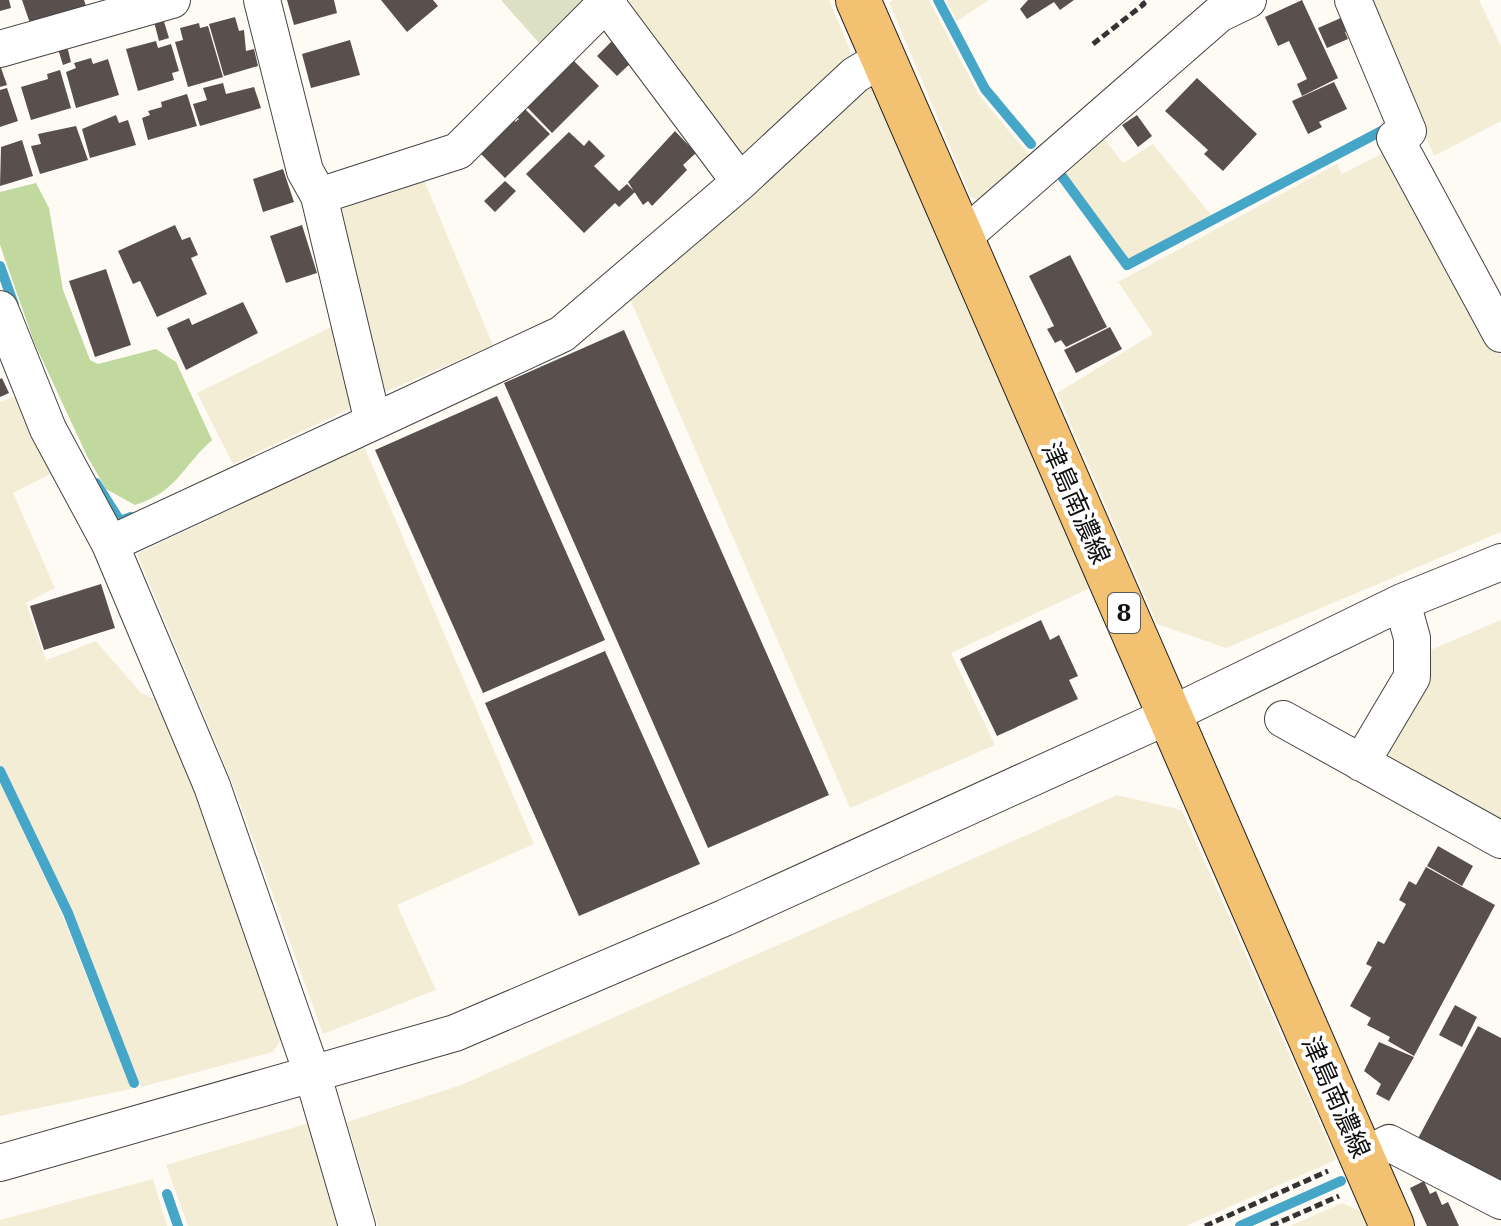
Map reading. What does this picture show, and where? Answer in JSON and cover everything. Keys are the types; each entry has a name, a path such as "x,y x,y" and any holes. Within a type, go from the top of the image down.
{"main road":[{"name":"津島南濃線","path":"858,0 1392,1226"}],"street":[{"path":"0,49 172,0"},
{"path":"262,0 305,171 319,196 373,422"},
{"path":"961,239 1219,14 1248,0"},
{"path":"1353,0 1408,131 1395,138 1501,334"},
{"path":"319,196 458,151 608,1 740,182"},
{"path":"110,544 562,334 740,182 855,75 883,58"},
{"path":"0,309 48,429 110,544 212,786 313,1076 357,1226"},
{"path":"0,1163 455,1033 724,918 1168,716 1402,602 1501,562"},
{"path":"1361,763 1412,677 1412,638 1402,602"},
{"path":"1283,719 1501,840"},
{"path":"1367,1169 1389,1143 1501,1201"}],"path":[{"path":"1093,44 1144,4 1141,0"},
{"path":"1205,1226 1367,1169"},
{"path":"1271,1226 1367,1169"}],"shaded area":[{"path":"631,0 829,0 850,50 849,57 736,164 626,4"},
{"path":"929,0 979,95 1030,156 983,202 971,197 889,2"},
{"path":"946,0 989,0 957,21"},
{"path":"1365,0 1479,0 1501,46 1501,121 1434,156"},
{"path":"871,85 1090,588 951,653 995,745 850,808 627,292 852,89"},
{"path":"1099,132 1123,163 1153,144 1212,216 1128,262 1058,166"},
{"path":"1391,149 1501,356 1501,532 1226,648 1157,624 1057,393 1153,334 1118,282 1337,164 1342,174"},
{"path":"424,180 493,345 381,394 334,212"},
{"path":"341,322 360,404 233,464 197,393"},
{"path":"16,396 59,470 13,493 55,588 26,603 46,660 96,641 141,693 167,704 285,1033 273,1052 141,1087 73,916 0,764 0,402"},
{"path":"364,446 534,844 397,905 436,990 323,1034 236,792 137,554"},
{"path":"1501,620 1501,828 1392,769 1389,752 1426,683 1426,652"},
{"path":"0,783 61,912 131,1089 0,1116"},
{"path":"1117,795 1182,810 1336,1160 1186,1226 378,1226 347,1122 461,1085"},
{"path":"309,1123 339,1226 188,1226 166,1165"},
{"path":"153,1179 167,1226 0,1226 0,1220"},
{"path":"1342,1203 1362,1212 1368,1226 1290,1226"}],"green space":[{"path":"501,0 590,0 539,43"},
{"path":"36,183 49,208 63,290 90,360 98,364 156,349 176,362 212,440 170,486 135,505 106,489 87,456 34,342 0,245 0,192"}],"building":[{"path":"0,0 9,0 11,8 0,11"},
{"path":"22,0 84,0 88,12 33,32"},
{"path":"287,0 334,0 337,13 294,25"},
{"path":"381,0 433,0 438,6 407,32"},
{"path":"1028,0 1074,0 1060,10 1054,2 1027,19 1020,9"},
{"path":"1302,0 1338,78 1302,96 1297,84 1307,79 1289,41 1278,46 1265,17"},
{"path":"162,15 169,38 159,41 153,18"},
{"path":"235,17 239,31 244,30 246,51 254,49 258,66 224,76 209,24"},
{"path":"1343,17 1349,30 1345,32 1348,39 1327,48 1318,28"},
{"path":"199,23 200,28 208,26 223,77 188,87 175,42 183,40 180,28"},
{"path":"614,39 634,60 617,76 597,56"},
{"path":"350,40 360,75 311,88 302,54"},
{"path":"156,41 158,48 171,44 179,71 172,73 174,80 138,91 126,49"},
{"path":"67,46 71,62 63,65 58,49"},
{"path":"91,58 93,64 108,59 119,95 76,108 66,72 76,68 74,63"},
{"path":"574,61 599,86 552,133 527,107"},
{"path":"0,65 7,85 0,87"},
{"path":"60,70 71,108 31,120 21,87 48,79 47,74"},
{"path":"1197,78 1257,134 1223,171 1204,154 1208,150 1165,111"},
{"path":"1334,82 1347,109 1319,122 1322,127 1308,134 1292,101"},
{"path":"223,83 226,94 254,87 261,108 200,126 193,104 207,100 203,88"},
{"path":"7,88 18,121 0,127 0,90"},
{"path":"187,94 197,126 148,140 142,118 150,115 148,111 162,107 161,102"},
{"path":"525,109 550,134 505,178 479,152 513,119 515,122 519,119 516,117"},
{"path":"116,115 119,123 128,120 136,145 90,158 82,129"},
{"path":"1137,115 1152,136 1138,147 1122,125"},
{"path":"76,126 88,160 40,174 31,146 41,144 38,134"},
{"path":"675,131 696,153 683,165 687,170 652,206 648,201 643,205 628,182"},
{"path":"569,132 584,146 589,140 605,156 594,166 619,191 627,184 635,192 619,207 615,203 584,233 526,174"},
{"path":"22,140 33,176 0,186 1,147"},
{"path":"283,169 294,202 263,212 253,179"},
{"path":"505,181 516,191 495,212 484,201"},
{"path":"175,225 182,240 190,237 198,255 191,258 207,294 157,317 140,281 133,284 118,251"},
{"path":"302,225 317,273 286,283 270,236"},
{"path":"1070,255 1107,327 1066,347 1061,340 1055,343 1047,329 1054,326 1029,276"},
{"path":"106,269 131,345 95,357 69,281"},
{"path":"243,302 258,333 186,370 167,328 189,318 192,325"},
{"path":"1110,327 1122,349 1076,373 1064,350"},
{"path":"624,330 829,795 708,848 504,383"},
{"path":"0,379 9,393 0,397"},
{"path":"497,396 605,640 483,693 375,450"},
{"path":"101,584 115,628 44,650 30,606"},
{"path":"1041,620 1050,640 1059,635 1078,676 1069,680 1078,699 997,736 960,659"},
{"path":"605,651 700,864 579,916 485,703"},
{"path":"1438,846 1473,866 1462,886 1427,866"},
{"path":"1426,867 1495,905 1414,1056 1388,1041 1390,1037 1367,1025 1371,1018 1350,1006 1372,967 1366,964 1378,941 1384,944 1406,904 1399,900 1409,881 1416,885"},
{"path":"1455,1005 1477,1017 1462,1047 1439,1035"},
{"path":"1478,1026 1501,1038 1501,1190 1415,1144"},
{"path":"1379,1042 1414,1057 1389,1101 1376,1094 1381,1084 1364,1071"},
{"path":"1424,1181 1430,1194 1436,1191 1442,1205 1448,1202 1459,1226 1427,1226 1410,1188"}],"waterway":[{"path":"938,0 985,89 1031,144"},
{"path":"1058,171 1127,265 1389,127"},
{"path":"0,266 14,305"},
{"path":"96,483 120,521 131,517"},
{"path":"0,771 68,913 134,1083"},
{"path":"1240,1226 1341,1181"},
{"path":"167,1194 178,1226"}]}
